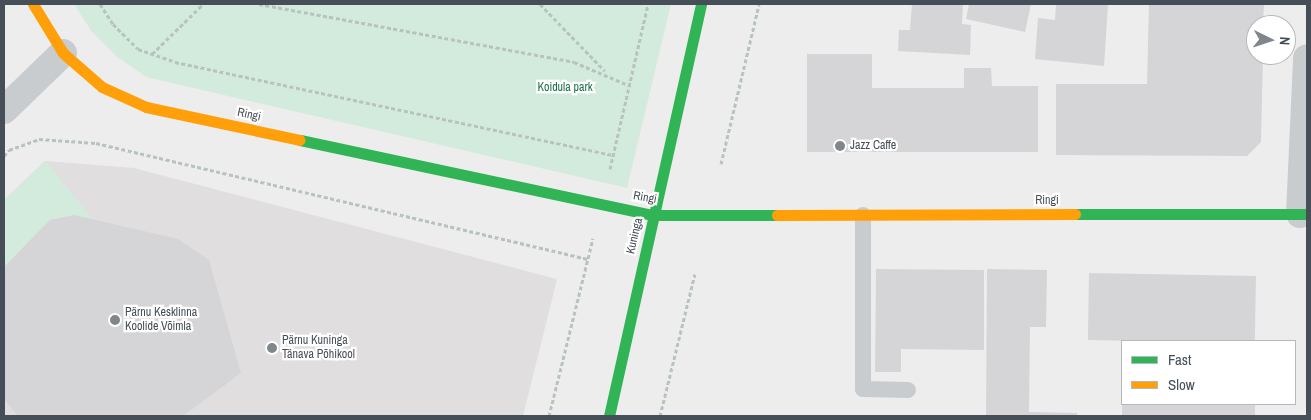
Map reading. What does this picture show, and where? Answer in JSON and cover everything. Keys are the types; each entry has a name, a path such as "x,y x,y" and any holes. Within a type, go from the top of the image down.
{"street":[{"name":"Ringi","path":"33,4 63,53 102,87 146,107 654,214 1304,214"},
{"name":"Kuninga","path":"609,416 701,4"},
{"path":"4,110 63,53"},
{"path":"1304,214 1307,58"}],"lane":[{"path":"863,215 863,390 908,390"}],"path":[{"path":"100,4 113,24 138,49 175,62 613,155 648,4"},
{"path":"152,54 203,4"},
{"path":"259,4 574,62 607,73 628,85"},
{"path":"540,4 607,73"},
{"path":"721,164 759,4"},
{"path":"4,156 9,150 39,139 96,143 588,259 549,416"},
{"path":"660,416 695,274"}],"shaded area":[{"name":"Pärnu Kuninga Tänava Põhikool","path":"45,161 134,168 557,279 523,416 4,416 4,200"}],"green space":[{"name":"Koidula park","path":"74,4 671,4 627,188 146,77 116,56 92,32"},
{"path":"45,161 93,219 74,215 50,220 4,267 4,200"}],"building":[{"path":"912,4 963,4 962,24 971,25 970,55 898,51 899,30 910,30"},
{"path":"969,4 1031,4 1025,32 966,19"},
{"path":"1056,4 1108,4 1104,66 1035,59 1038,18 1055,20"},
{"path":"1149,4 1264,4 1263,15 1246,15 1246,65 1263,65 1261,142 1247,156 1056,155 1056,84 1147,84"},
{"path":"807,54 872,54 872,88 964,88 964,68 991,68 992,86 1038,86 1038,152 807,152"},
{"name":"Pärnu Kesklinna Koolide Võimla","path":"74,215 178,239 209,260 241,373 183,416 18,416 4,399 4,267 50,220"},
{"path":"876,269 984,270 984,350 901,349 901,372 875,372"},
{"path":"987,269 1047,270 1046,327 1030,327 1029,412 1077,413 1077,416 986,416"},
{"path":"1089,273 1256,276 1255,340 1088,340"},
{"path":"1122,405 1255,405 1255,416 1122,416"}],"traffic: fast":[{"path":"609,416 701,4"},
{"path":"300,140 654,215 777,215"},
{"path":"1075,214 1307,214"}],"traffic: slow":[{"path":"33,4 63,53 102,87 146,107 300,140"},
{"path":"777,215 1075,214"}],"place":[{"name":"Jazz Caffe","path":"840,146"},
{"name":"Pärnu Kesklinna Koolide Võimla","path":"115,320"},
{"name":"Pärnu Kuninga Tänava Põhikool","path":"272,348"}]}
